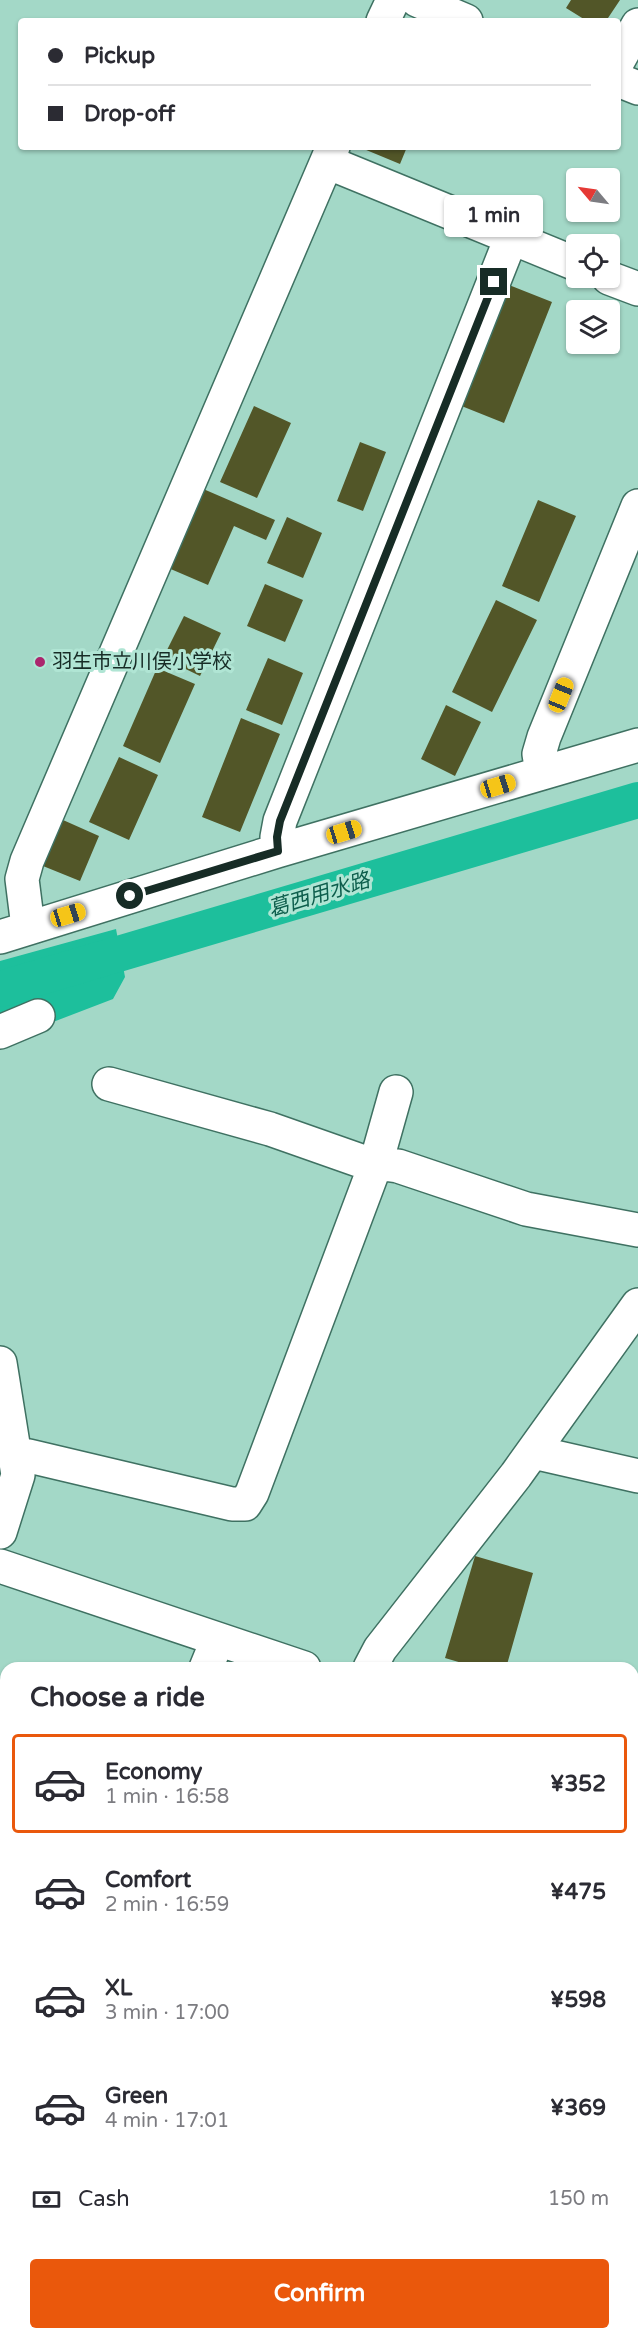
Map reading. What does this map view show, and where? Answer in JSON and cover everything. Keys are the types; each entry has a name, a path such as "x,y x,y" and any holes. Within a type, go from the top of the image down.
{"street":[{"path":"384,18 393,0"},
{"path":"417,0 459,18"},
{"path":"621,56 638,26"},
{"path":"621,81 638,88"},
{"path":"566,260 511,238 330,154 27,861 14,932 278,851 638,745"},
{"path":"278,851 277,837 280,821 511,238"},
{"path":"620,282 638,289"},
{"path":"542,773 539,754 544,737 638,506"},
{"path":"0,1032 38,1016"},
{"path":"109,1084 270,1129 361,1161 398,1166 526,1209 638,1230"},
{"path":"15,1455 28,1456 232,1504 245,1504 252,1493 376,1163 396,1092"},
{"path":"373,1662 380,1649 533,1452 638,1305"},
{"path":"0,1363 18,1475 0,1532"},
{"path":"533,1452 638,1476"},
{"path":"0,1566 212,1654 265,1662"}],"shaded area":[{"path":"116,929 125,977 113,999 40,1027 33,1004 0,1014 0,961"}],"building":[{"path":"571,0 620,0 608,18 582,18 566,8"},
{"path":"366,150 406,150 400,164"},
{"path":"509,285 552,302 504,423 459,405"},
{"path":"254,406 291,423 257,498 220,482"},
{"path":"360,442 386,452 363,511 337,501"},
{"path":"201,488 275,520 266,540 234,526 208,585 166,567"},
{"path":"538,500 576,516 539,602 502,586"},
{"path":"287,517 322,533 303,578 267,563"},
{"path":"265,584 303,600 285,642 247,626"},
{"path":"496,600 537,620 492,712 452,692"},
{"path":"184,616 221,633 200,676 163,658"},
{"path":"268,658 303,673 282,725 246,710"},
{"path":"157,668 195,684 160,763 123,746"},
{"path":"446,705 481,722 455,776 421,759"},
{"path":"241,718 280,734 240,832 202,817"},
{"path":"119,757 158,775 129,840 89,822"},
{"path":"63,820 99,836 80,881 43,866"},
{"path":"475,1556 533,1573 508,1662 459,1662 445,1658"}],"waterway":[{"name":"葛西用水路","path":"0,989 638,800"}],"place":[{"name":"羽生市立川俣小学校","path":"40,662"}],"route":[{"path":"130,896 278,851 277,837 280,821 494,282"}]}
